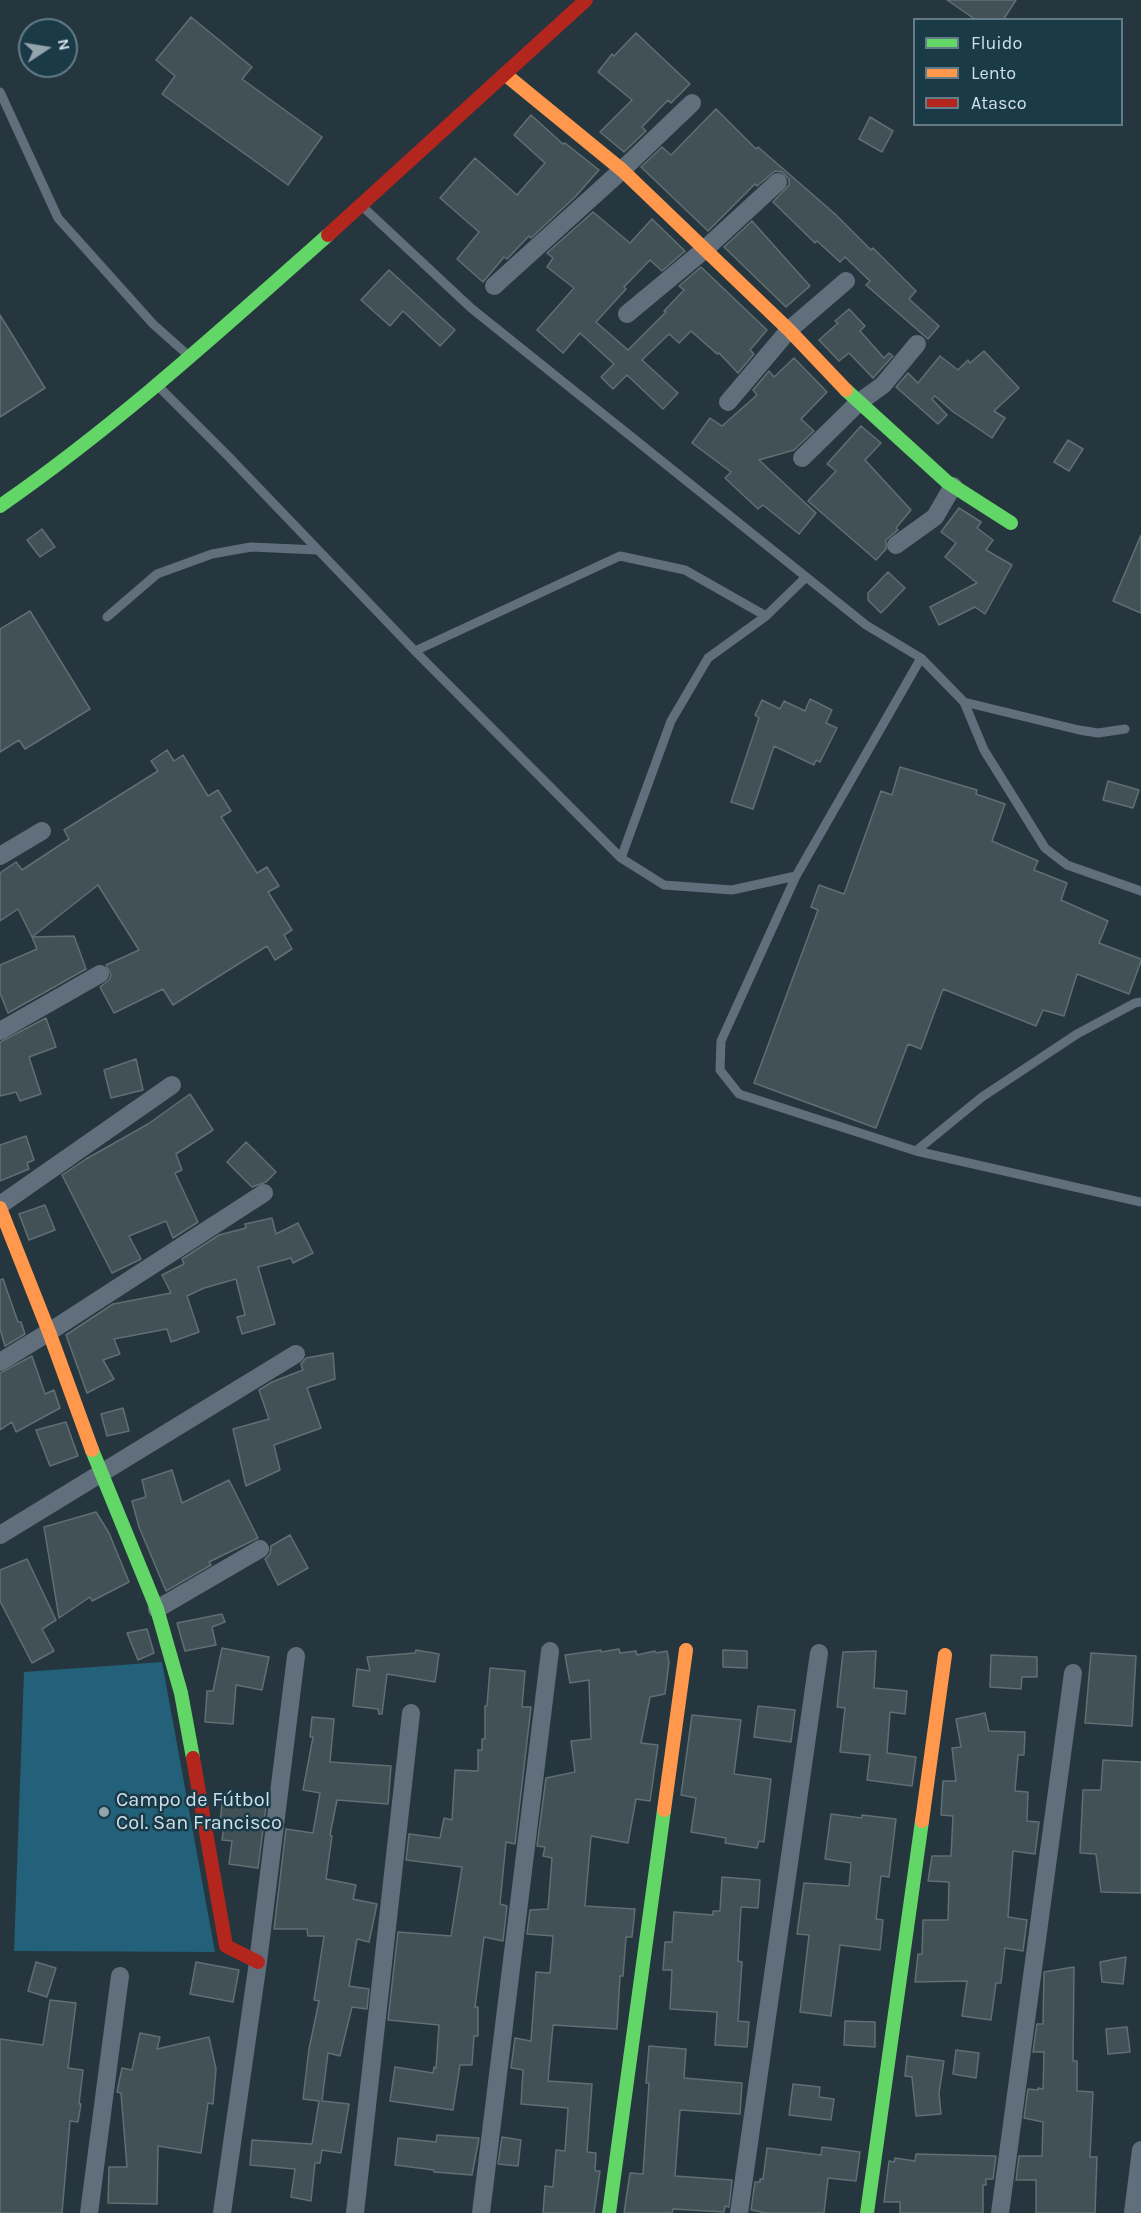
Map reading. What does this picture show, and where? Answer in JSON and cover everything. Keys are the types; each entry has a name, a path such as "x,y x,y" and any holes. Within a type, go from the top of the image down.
{"street":[{"path":"0,506 34,484 158,386 362,205 586,0"},
{"path":"506,75 622,170 789,330 858,403 953,486 1011,523"},
{"path":"494,286 692,103"},
{"path":"627,314 704,250 778,182"},
{"path":"728,402 789,330 846,281"},
{"path":"802,458 858,403 883,385 917,344"},
{"path":"896,545 935,517 953,486"},
{"path":"0,856 42,831"},
{"path":"0,1031 100,974"},
{"path":"172,1085 0,1207 49,1332 100,1473 157,1609 181,1693 226,1946 258,1962"},
{"path":"0,1362 264,1193"},
{"path":"0,1535 296,1354"},
{"path":"157,1609 260,1549"},
{"path":"609,2213 686,1650"},
{"path":"481,2213 550,1651"},
{"path":"739,2213 819,1653"},
{"path":"867,2213 945,1655"},
{"path":"222,2213 258,1962 296,1656"},
{"path":"1000,2213 1073,1673"},
{"path":"354,2213 411,1713"},
{"path":"90,2213 120,1976"},
{"path":"1133,2213 1141,2150"}],"lane":[{"path":"0,92 57,218 153,324 190,357"},
{"path":"362,205 471,308 866,625 921,658 964,702 984,750 1045,848 1067,865 1141,891"},
{"path":"158,386 415,651 621,858 664,885 732,890 796,876"},
{"path":"107,617 157,574 212,554 251,547 318,550"},
{"path":"415,651 620,556 685,570 766,616"},
{"path":"621,858 670,720 708,658 766,616 806,576"},
{"path":"921,658 796,876 721,1041 720,1070 739,1094 916,1151 1141,1202"},
{"path":"964,702 1079,730 1098,733 1125,729"},
{"path":"916,1151 982,1096 1077,1034 1141,1002"}],"shaded area":[{"name":"Campo de Fútbol Col. San Francisco","path":"162,1662 215,1952 14,1951 24,1672"}],"building":[{"path":"947,0 1016,0 1004,18 973,18"},
{"path":"191,17 252,67 242,79 322,137 288,185 162,94 175,76 156,60"},
{"path":"636,33 690,84 671,103 668,100 642,127 646,131 624,152 600,132 632,100 598,72 612,54 614,56"},
{"path":"716,109 756,149 758,147 835,214 871,250 873,248 916,291 909,299 939,326 928,339 866,285 870,281 845,257 840,262 817,241 815,243 773,202 789,185 789,179 782,172 775,171 757,186 755,184 708,231 641,167 662,147 671,155"},
{"path":"531,115 563,144 565,143 599,170 575,197 531,238 529,236 507,259 504,257 483,282 457,259 479,232 440,198 475,158 517,195 545,163 514,135"},
{"path":"870,117 893,131 882,152 859,139"},
{"path":"593,212 630,243 652,219 685,251 662,271 650,260 624,287 626,289 596,322 628,350 666,312 664,311 684,290 679,286 701,267 767,330 750,350 754,354 738,373 719,353 717,354 691,331 679,343 669,334 642,360 678,393 663,409 627,375 613,389 601,377 614,364 580,333 563,353 537,330 574,288 547,267 553,258 547,253"},
{"path":"752,221 810,286 786,307 724,247"},
{"path":"389,270 455,330 440,346 403,311 390,326 361,300"},
{"path":"849,309 865,326 860,331 884,358 889,353 893,356 873,378 849,353 839,361 819,340 838,323 835,321"},
{"path":"0,315 45,388 0,417"},
{"path":"984,351 1019,388 994,411 1005,418 992,438 952,411 935,396 932,399 947,415 938,424 896,387 908,373 918,383 940,356 958,370 968,360 970,363"},
{"path":"794,358 827,392 801,419 814,431 794,450 759,460 816,513 799,534 763,505 758,509 725,478 731,472 692,443 710,418 722,426 757,395 753,390 769,371 774,377"},
{"path":"861,426 881,443 865,460 911,510 896,528 898,530 886,540 886,549 876,560 808,501 836,471 827,464"},
{"path":"1068,440 1083,449 1069,471 1054,462"},
{"path":"959,508 981,522 977,528 993,540 986,550 1012,565 985,614 975,607 939,625 930,607 977,583 945,557 956,543 941,532"},
{"path":"42,529 55,547 40,557 27,540"},
{"path":"1141,535 1141,613 1113,601"},
{"path":"888,572 905,588 881,613 868,600 868,593"},
{"path":"30,611 90,709 25,749 19,740 0,752 0,629"},
{"path":"810,699 832,710 826,723 837,728 820,762 816,760 814,765 774,746 753,809 731,802 759,718 755,715 762,700 780,709 784,701 805,711"},
{"path":"167,750 174,761 183,755 208,796 218,790 231,811 221,817 257,873 267,867 279,886 268,892 292,930 284,935 292,949 275,960 267,946 173,1005 163,989 114,1013 100,987 109,980 111,975 106,965 139,950 98,885 32,937 18,909 0,921 0,873 16,862 22,870 69,839 64,830 158,771 151,761"},
{"path":"900,767 977,790 976,794 1005,804 992,841 1038,861 1034,870 1067,883 1061,900 1108,921 1099,943 1141,959 1141,961 1129,994 1077,974 1064,1016 1043,1010 1036,1026 943,989 921,1049 908,1044 876,1128 754,1083 818,910 811,907 819,885 844,894 881,791 892,795"},
{"path":"1108,781 1139,790 1133,808 1103,800"},
{"path":"74,936 86,969 8,1013 0,993 0,965 37,949 32,937"},
{"path":"46,1018 56,1047 29,1057 41,1094 20,1101 16,1092 0,1096 0,1042"},
{"path":"136,1059 143,1090 111,1098 104,1070"},
{"path":"190,1094 213,1130 176,1154 182,1170 175,1173 198,1222 173,1238 166,1221 129,1236 141,1259 112,1273 62,1175 148,1124"},
{"path":"26,1136 34,1160 27,1163 29,1169 0,1181 0,1145"},
{"path":"246,1142 276,1172 266,1182 252,1187 227,1162"},
{"path":"45,1205 55,1230 29,1240 19,1214"},
{"path":"272,1218 276,1234 298,1223 313,1253 293,1263 291,1258 258,1267 275,1324 242,1334 237,1317 245,1315 236,1279 204,1288 187,1296 199,1332 171,1342 167,1329 114,1339 120,1354 103,1360 114,1379 87,1393 66,1335 113,1304 171,1293 162,1275 184,1264 182,1259 219,1235 246,1228 245,1224"},
{"path":"3,1279 18,1322 21,1322 25,1334 5,1346 0,1329 0,1280"},
{"path":"333,1353 335,1379 307,1388 321,1428 274,1445 280,1470 246,1486 233,1429 269,1419 259,1390 272,1382 303,1370 301,1364 306,1358"},
{"path":"32,1356 45,1394 54,1390 60,1408 16,1432 12,1422 0,1430 0,1373"},
{"path":"123,1408 129,1431 107,1436 101,1414"},
{"path":"66,1422 78,1456 50,1466 36,1430"},
{"path":"172,1470 182,1503 229,1480 258,1538 209,1562 211,1565 166,1591 139,1527 132,1501 146,1497 142,1480"},
{"path":"96,1512 109,1533 129,1582 92,1601 90,1597 59,1618 44,1527"},
{"path":"290,1535 308,1568 278,1585 265,1559 270,1554 271,1546"},
{"path":"27,1559 56,1620 42,1629 54,1651 32,1663 0,1601 0,1570"},
{"path":"222,1614 225,1622 212,1627 216,1645 185,1651 177,1623"},
{"path":"147,1629 154,1653 138,1660 127,1633"},
{"path":"222,1648 269,1657 262,1690 236,1685 233,1724 205,1722 207,1691 213,1691"},
{"path":"619,1649 620,1653 636,1651 637,1655 667,1651 669,1662 665,1694 650,1697 641,1743 658,1745 650,1801 636,1799 628,1843 591,1836 585,1906 635,1909 632,1937 626,1937 623,1976 620,1976 617,2029 553,2025 548,2081 592,2084 587,2152 596,2153 595,2171 600,2171 594,2213 543,2213 545,2186 553,2187 556,2150 565,2151 568,2108 521,2104 523,2070 511,2068 515,2038 531,2041 536,1972 550,1973 553,1936 527,1934 530,1910 548,1909 552,1858 543,1856 545,1847 537,1846 546,1778 575,1772 571,1741 591,1739 589,1680 570,1683 565,1655"},
{"path":"416,1650 439,1654 435,1682 387,1674 382,1714 379,1714 378,1709 353,1706 357,1669 370,1671 367,1657 415,1653"},
{"path":"723,1650 747,1651 747,1668 723,1667"},
{"path":"876,1651 874,1688 907,1691 905,1714 890,1712 887,1753 916,1757 912,1786 867,1780 870,1755 840,1752 845,1708 837,1707 843,1652"},
{"path":"1091,1653 1136,1656 1132,1726 1085,1723"},
{"path":"991,1655 1037,1657 1037,1677 1022,1677 1021,1689 990,1687"},
{"path":"490,1668 525,1671 522,1707 531,1707 515,1844 506,1842 500,1904 507,1906 503,1941 484,1937 475,2007 478,2007 478,2036 474,2036 472,2065 460,2065 453,2110 390,2101 395,2067 433,2073 434,2067 436,2068 439,2025 388,2020 398,1932 451,1936 462,1867 406,1860 409,1834 440,1838 444,1818 452,1820 455,1770 478,1771 478,1750 482,1750 482,1739 485,1739 485,1706 487,1706"},
{"path":"758,1706 795,1710 791,1742 754,1737"},
{"path":"985,1713 989,1731 1025,1732 1024,1755 1018,1755 1015,1791 1028,1792 1027,1821 1039,1822 1035,1854 1013,1851 1008,1917 1027,1920 1023,1951 1005,1948 1001,1983 996,1983 991,2020 962,2016 967,1981 915,1982 918,1954 922,1954 923,1920 948,1920 949,1882 928,1881 932,1856 951,1856 953,1816 941,1815 943,1781 956,1781 952,1748 961,1747 956,1719"},
{"path":"692,1715 741,1720 734,1774 771,1779 764,1842 759,1841 757,1848 725,1843 726,1838 691,1832 696,1798 681,1795"},
{"path":"312,1717 334,1719 330,1762 391,1766 388,1804 337,1800 330,1835 332,1836 326,1879 356,1885 353,1899 377,1904 369,1942 357,1939 349,1986 369,1989 367,2009 352,2007 340,2056 328,2053 322,2101 349,2104 341,2153 322,2150 320,2163 315,2163 311,2201 291,2197 295,2169 250,2165 252,2140 312,2144 319,2101 303,2099 309,2049 319,2001 314,2000 324,1936 308,1936 307,1929 274,1929 286,1829 313,1833 320,1793 303,1790 313,1737 310,1737"},
{"path":"1103,1760 1141,1762 1141,1893 1101,1892 1096,1854 1080,1853 1083,1790 1101,1790"},
{"path":"223,1794 267,1799 258,1868 229,1864 232,1841 222,1840 224,1824 220,1823"},
{"path":"831,1814 896,1819 889,1877 881,1876 876,1919 883,1920 880,1950 840,1945 831,2016 800,2012 809,1935 797,1934 804,1883 849,1886 851,1863 825,1859"},
{"path":"722,1877 760,1880 758,1908 741,1907 738,1961 742,1962 738,2021 749,2022 747,2047 715,2045 717,2012 670,2009 672,1970 663,1970 665,1942 672,1942 674,1912 713,1915 713,1911 720,1911"},
{"path":"1126,1957 1123,1984 1102,1982 1100,1962"},
{"path":"36,1962 56,1968 47,1997 28,1991"},
{"path":"196,1962 239,1970 233,2002 190,1994"},
{"path":"1074,1967 1073,2061 1077,2061 1077,2091 1093,2092 1090,2157 1097,2157 1095,2213 1036,2213 1036,2180 1016,2180 1019,2156 1042,2156 1043,2122 1024,2118 1028,2089 1043,2089 1044,2052 1033,2052 1037,2024 1043,2024 1044,1972"},
{"path":"50,2000 76,2003 68,2068 83,2070 78,2122 70,2121 62,2213 0,2213 0,2039 43,2045"},
{"path":"845,2021 875,2022 875,2047 844,2045"},
{"path":"1127,2027 1130,2052 1108,2054 1106,2029"},
{"path":"140,2033 160,2037 157,2049 209,2037 216,2069 213,2104 208,2103 201,2153 158,2146 157,2204 108,2203 109,2167 127,2167 121,2093 117,2092 122,2068 132,2070"},
{"path":"649,2046 686,2049 684,2078 742,2083 740,2114 680,2110 675,2176 732,2180 729,2207 725,2206 724,2212 673,2209 672,2213 624,2213 630,2173 643,2174"},
{"path":"956,2050 979,2053 976,2078 953,2074"},
{"path":"907,2056 944,2061 939,2093 941,2114 916,2116 912,2077 905,2076"},
{"path":"793,2084 820,2087 819,2097 834,2099 831,2120 789,2115"},
{"path":"437,2135 479,2138 472,2175 434,2172 434,2170 395,2165 398,2138 436,2142"},
{"path":"502,2137 521,2140 518,2166 498,2164"},
{"path":"822,2147 860,2152 856,2181 828,2178 824,2213 766,2213 751,2210 755,2182 763,2179 767,2148 821,2155"},
{"path":"916,2154 996,2156 993,2179 986,2179 986,2185 983,2185 983,2213 900,2213 900,2202 884,2202 889,2161 894,2162 895,2158 915,2161"}],"traffic: fast":[{"path":"0,506 86,443 208,341 328,235"},
{"path":"846,390 947,482 1011,523"},
{"path":"92,1450 157,1609 181,1693 193,1758"},
{"path":"609,2213 664,1810"},
{"path":"867,2213 922,1821"}],"traffic: slow":[{"path":"506,75 622,170 789,330 846,390"},
{"path":"0,1208 92,1450"},
{"path":"664,1810 686,1650"},
{"path":"922,1821 945,1655"}],"traffic: jam":[{"path":"328,235 586,0"},
{"path":"193,1758 226,1946 258,1962"}],"place":[{"name":"Campo de Fútbol Col. San Francisco","path":"104,1812"}]}
